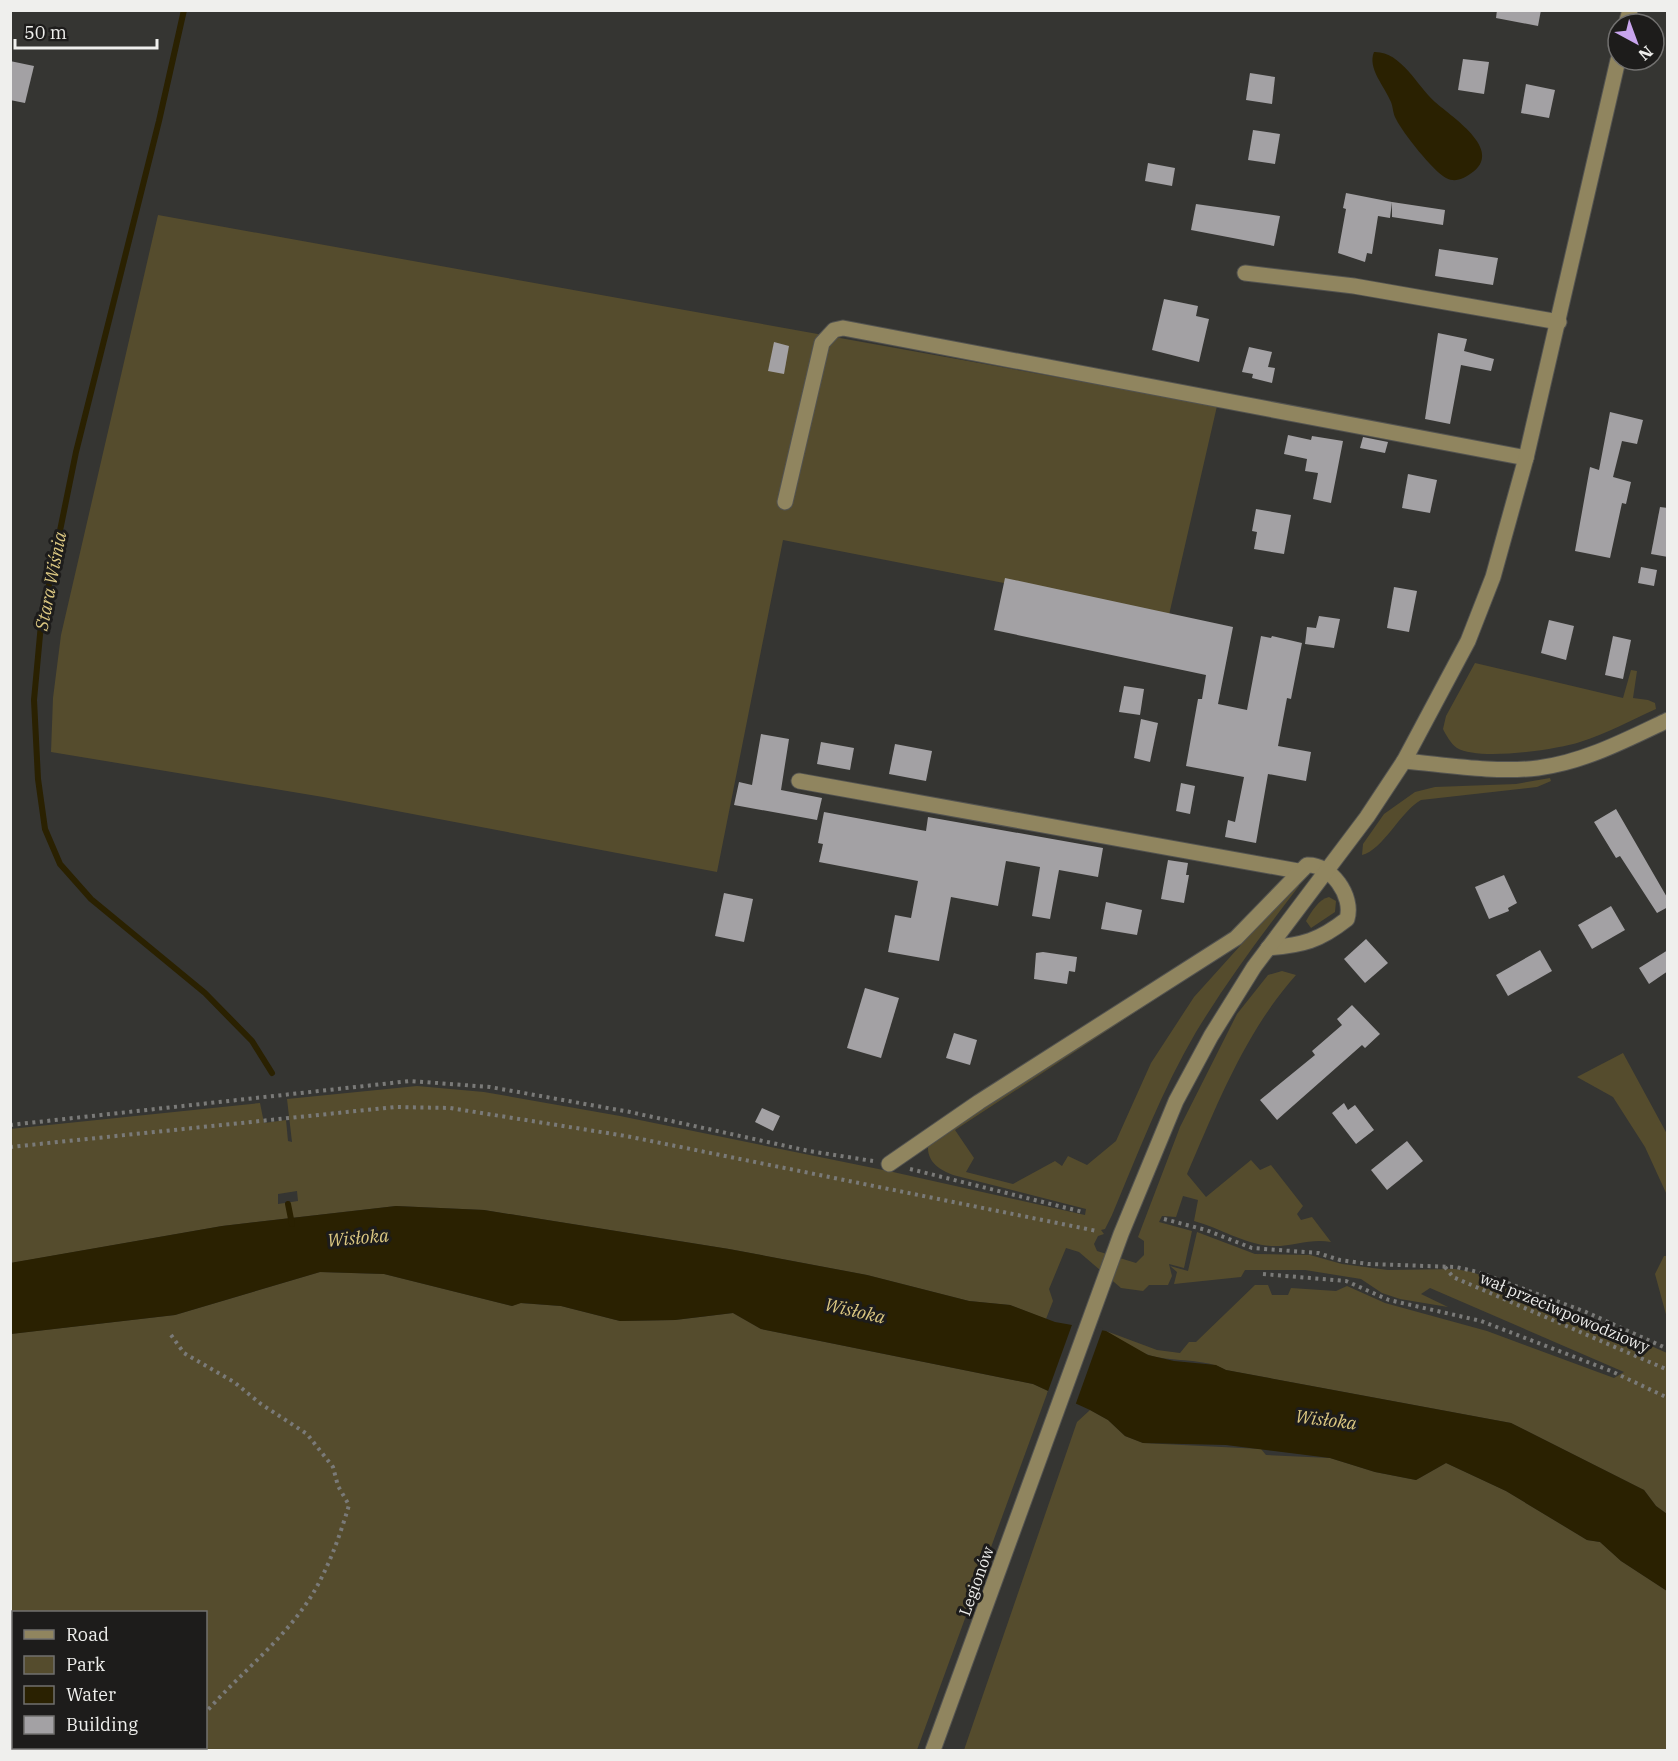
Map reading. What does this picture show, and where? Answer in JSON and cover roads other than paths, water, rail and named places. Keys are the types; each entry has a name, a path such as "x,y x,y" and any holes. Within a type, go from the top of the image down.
{"street":[{"name":"Legionów","path":"933,1750 1121,1234 1176,1101 1211,1036 1268,948 1367,817 1404,761 1468,641 1493,578 1526,458 1615,72"},
{"path":"1245,273 1354,286 1559,322"},
{"path":"785,502 822,343 834,330 843,327 1526,458"},
{"path":"1404,761 1497,770 1537,768 1587,756 1668,720"},
{"path":"799,782 1298,871"},
{"path":"889,1164 979,1102 1236,938 1298,871 1307,865 1317,865 1326,870 1337,881 1349,903 1347,918 1326,936 1314,941 1268,948"}],"water":[{"path":"1374,52 1384,53 1400,63 1435,102 1474,136 1482,157 1478,167 1464,177 1452,180 1440,174 1426,160 1395,117 1391,102 1375,71 1372,58"},
{"name":"Wisłoka","path":"396,1206 484,1210 729,1249 867,1275 969,1301 1010,1305 1055,1322 1106,1331 1148,1355 1174,1361 1216,1365 1226,1370 1511,1423 1644,1490 1656,1506 1667,1514 1667,1591 1621,1561 1600,1542 1587,1540 1506,1491 1446,1463 1416,1480 1375,1472 1330,1458 1226,1445 1143,1443 1125,1436 1108,1420 1090,1410 1033,1384 761,1329 733,1313 675,1320 620,1321 561,1306 521,1303 512,1306 384,1274 320,1272 175,1315 11,1334 10,1263 222,1226"}],"waterway":[{"name":"Stara Wiśnia","path":"184,10 159,121 76,452 41,624 34,700 38,779 45,829 60,864 91,899 205,993 252,1041 272,1073"},
{"name":"Stara Wiśnia","path":"288,1204 292,1224"}]}
